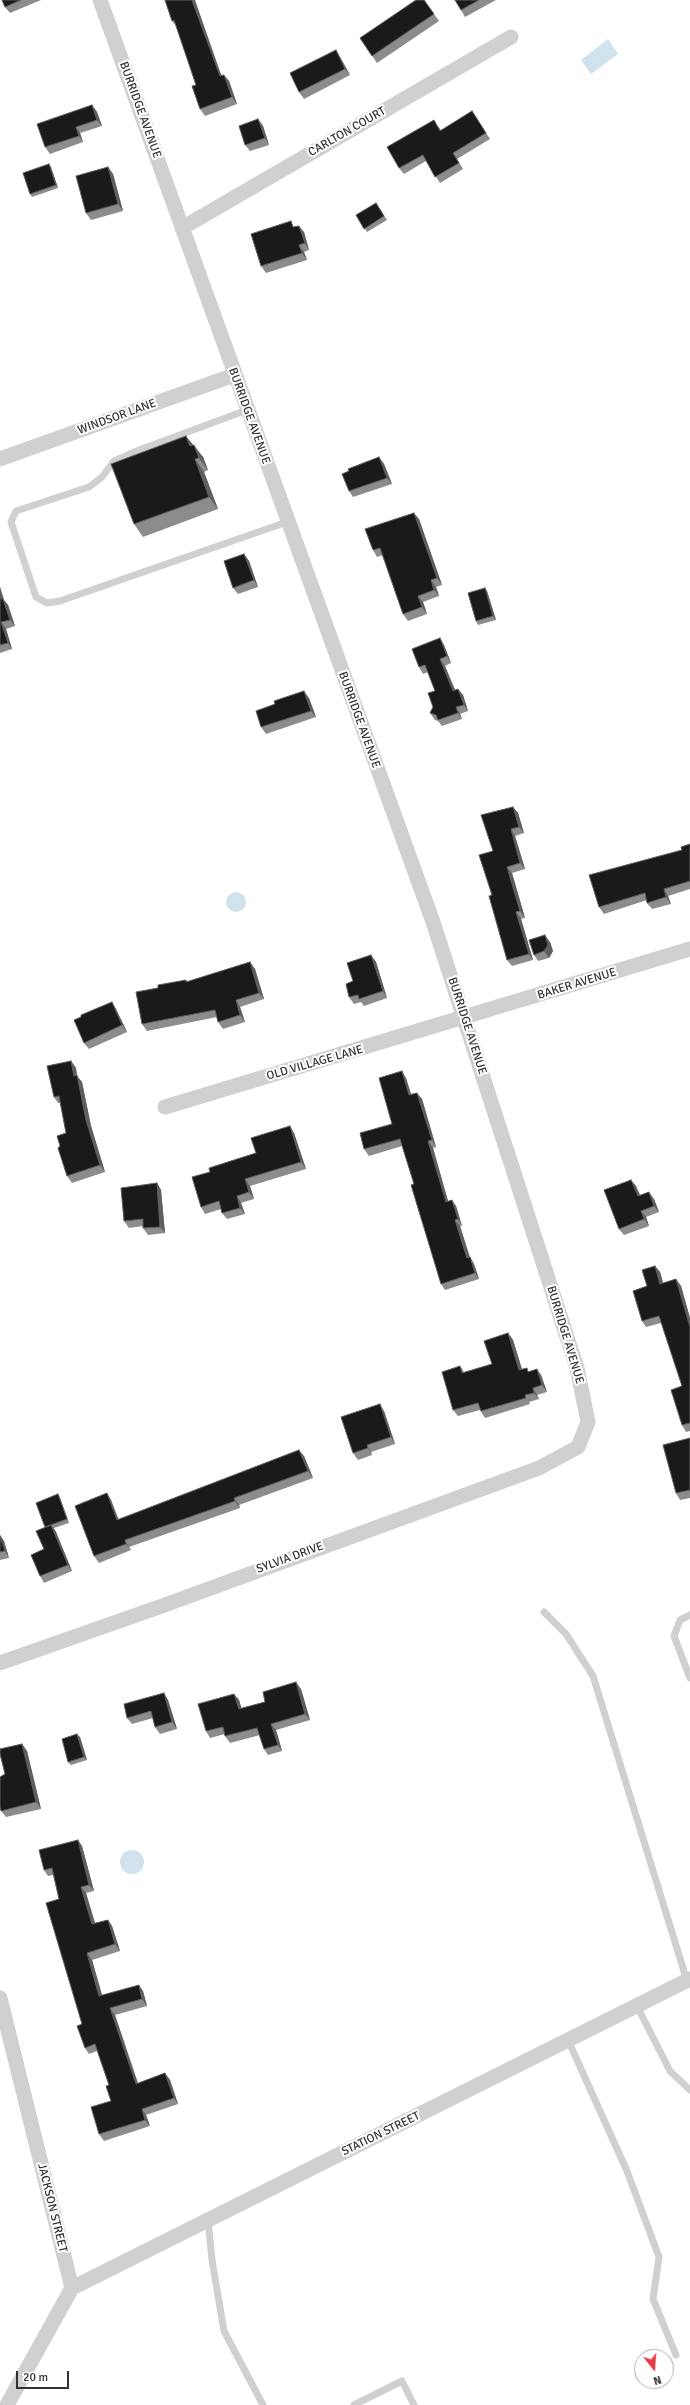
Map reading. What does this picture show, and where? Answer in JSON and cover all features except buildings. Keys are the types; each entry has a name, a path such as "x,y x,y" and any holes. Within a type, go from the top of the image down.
{"street":[{"name":"BURRIDGE AVENUE","path":"100,0 246,410 433,922 577,1368 588,1422 578,1447"},
{"name":"CARLTON COURT","path":"182,228 511,37"},
{"name":"WINDSOR LANE","path":"0,459 234,375"},
{"name":"BAKER AVENUE","path":"464,1019 690,949"},
{"name":"OLD VILLAGE LANE","path":"165,1107 464,1019"},
{"name":"SYLVIA DRIVE","path":"0,1663 162,1606 539,1468 578,1447"},
{"name":"STATION STREET","path":"72,2288 689,1980"},
{"name":"JACKSON STREET","path":"0,1998 72,2288"},
{"path":"7,2405 72,2288"}],"lane":[{"path":"246,410 138,450 114,461 102,477 90,487 16,511 11,522 36,597 47,603 60,601 287,522"},
{"path":"544,1612 566,1634 593,1676 689,1980"},
{"path":"690,1615 680,1620 674,1636 690,1678"},
{"path":"637,2006 670,2071 690,2090"},
{"path":"568,2040 627,2171 659,2257 653,2299 676,2355"},
{"path":"208,2220 212,2260 224,2331 263,2405"},
{"path":"354,2405 402,2381 414,2405"}],"water":[{"path":"608,39 618,54 591,74 581,60"},
{"path":"236,892 243,895 246,902 243,909 236,912 229,909 226,902 229,895"},
{"path":"132,1850 141,1853 144,1862 141,1871 132,1874 123,1871 120,1862 123,1853"}]}
